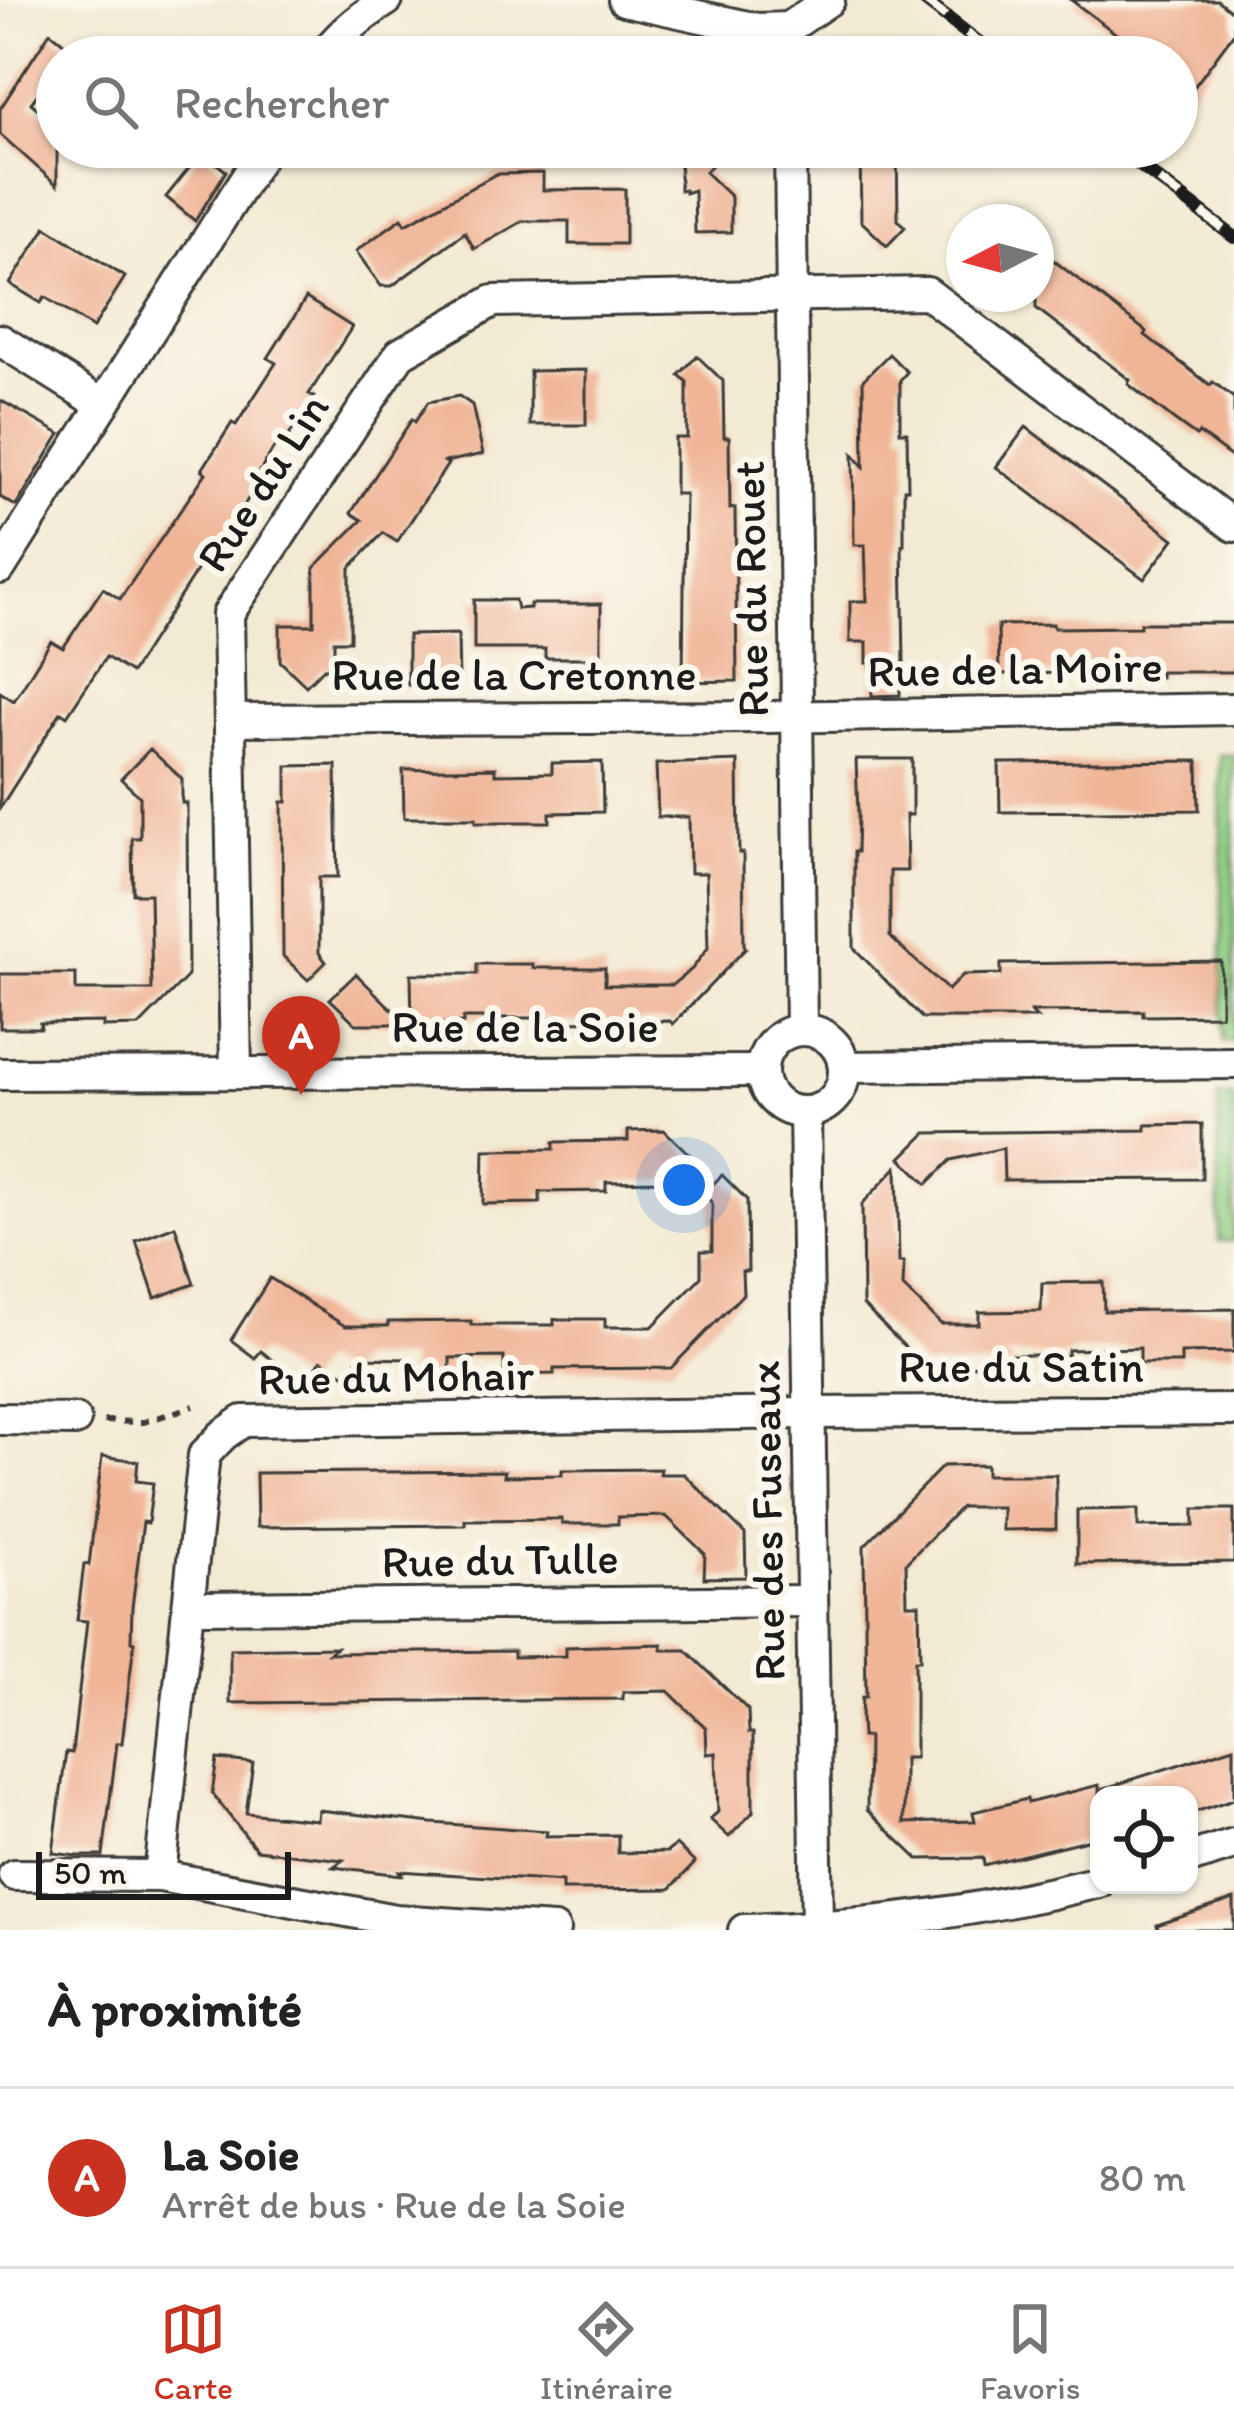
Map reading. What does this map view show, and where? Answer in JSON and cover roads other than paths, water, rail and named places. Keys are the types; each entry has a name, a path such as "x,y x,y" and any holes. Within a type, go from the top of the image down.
{"street":[{"path":"624,0 772,36"},
{"path":"795,36 829,0"},
{"path":"340,36 371,4"},
{"path":"0,568 253,168"},
{"name":"Rue du Rouet","path":"790,168 801,1030"},
{"path":"791,296 928,292 1234,526"},
{"name":"Rue du Lin","path":"236,1073 229,614 400,354 493,301 791,296"},
{"path":"0,340 103,405"},
{"name":"Rue de la Moire","path":"797,717 1234,709"},
{"name":"Rue de la Cretonne","path":"230,720 797,717"},
{"path":"801,1030 825,1036 842,1055 844,1067 838,1093 829,1103 805,1112 780,1105 770,1096 762,1071 770,1048 789,1032 801,1030"},
{"path":"844,1067 1234,1063"},
{"name":"Rue de la Soie","path":"0,1074 762,1071"},
{"name":"Rue des Fuseaux","path":"805,1112 817,1928"},
{"name":"Rue du Satin","path":"809,1413 1234,1410"},
{"name":"Rue du Mohair","path":"160,1876 204,1455 223,1435 243,1421 809,1413"},
{"path":"0,1418 75,1420"},
{"name":"Rue du Tulle","path":"190,1604 812,1601"},
{"path":"1198,1855 1234,1844"},
{"path":"14,1875 160,1876 395,1920 554,1930"},
{"path":"744,1930 817,1928 1022,1901 1090,1884"}],"railway":[{"path":"924,0 971,36"},
{"path":"1144,168 1234,237"}],"place":[{"name":"La Soie","path":"301,1095"}]}
